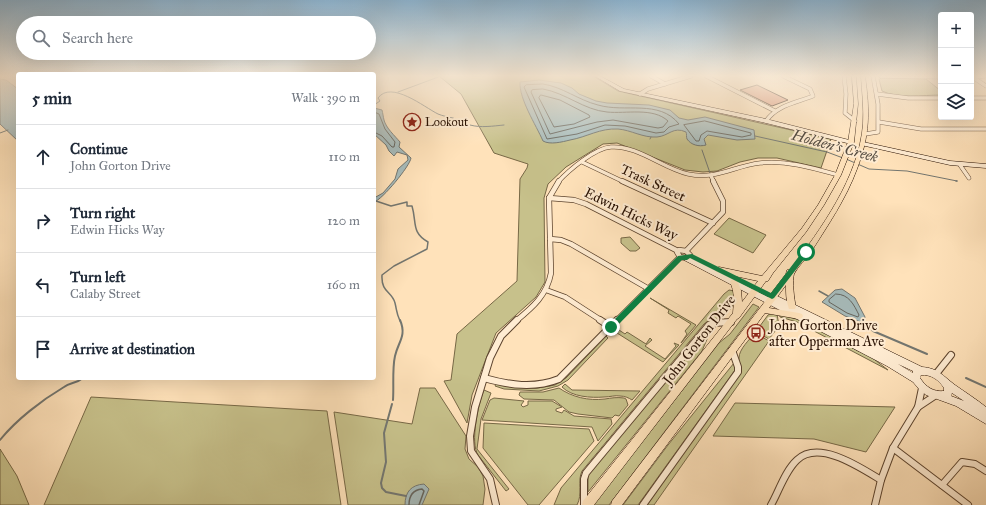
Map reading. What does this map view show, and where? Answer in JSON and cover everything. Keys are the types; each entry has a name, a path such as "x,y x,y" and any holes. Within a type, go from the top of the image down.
{"main road":[{"name":"John Gorton Drive","path":"587,505 804,230 821,206 838,175 851,142 855,121 856,100"},
{"path":"616,505 832,215 848,187 859,158 865,134 866,100"},
{"path":"719,270 755,278 765,278"},
{"path":"790,272 790,298 792,307"},
{"path":"734,282 737,287 738,299 734,319"},
{"path":"762,310 799,316"}],"street":[{"path":"666,100 766,121 851,142"},
{"path":"752,100 775,111"},
{"path":"766,121 768,115 775,111 804,100"},
{"path":"846,100 845,113 855,121"},
{"path":"865,134 878,132 877,100"},
{"path":"879,122 915,129 986,129"},
{"path":"863,144 915,157 960,165 986,166"},
{"path":"496,505 489,479 470,448 475,406 499,338 537,303 546,290 551,276 549,198 552,188 561,178 603,148 615,146 626,148 684,173 711,176 748,165 767,162 798,165 838,175"},
{"name":"Trask Street","path":"582,162 713,224"},
{"path":"960,165 969,178"},
{"path":"484,378 510,383 541,385 553,382 563,375 649,289 686,255 723,212 724,204 711,176"},
{"name":"Edwin Hicks Way","path":"549,198 574,200 586,204 678,251"},
{"path":"550,239 561,240 571,244 649,289"},
{"path":"680,250 686,255 677,255 678,251 680,250"},
{"name":"Edwin Hicks Way","path":"686,255 719,270 756,291"},
{"name":"Edwin Hicks Way","path":"686,255 734,282 756,291"},
{"path":"546,290 565,297 611,327"},
{"path":"756,291 792,307 921,371 936,374 947,384 986,412"},
{"path":"770,298 799,316 890,363 916,379 922,388 958,403 986,420"},
{"path":"584,505 584,479 586,473 709,325 712,323 734,319"},
{"path":"643,505 738,371 732,350"},
{"path":"936,374 951,355"},
{"path":"916,379 917,373 921,371"},
{"path":"918,407 938,395 947,394 949,391 947,384"},
{"path":"875,505 880,480 893,448 918,407 922,388"},
{"path":"893,448 968,505"},
{"path":"771,505 796,460 808,453 820,452 832,455 880,480"},
{"path":"942,485 962,462 975,464 986,471"}],"shaded area":[{"path":"464,100 656,100 831,139 821,168 777,158 758,158 740,162 717,171 703,172 685,170 617,143 603,144 566,167 548,184 544,198 545,282 536,297 496,333 472,395 467,423 444,381 451,380 457,334 517,281 520,179 528,164 494,153"},
{"path":"729,218 766,235 753,253 714,234"},
{"path":"630,237 640,248 636,251 630,251 621,243 621,238"},
{"path":"729,290 735,291 732,307 722,319 708,321 704,324 582,471 580,479 580,496 577,505 554,505 561,488 724,294"},
{"path":"650,298 696,325 681,343 687,334 685,331 691,324 678,316 676,318 668,313 669,310"},
{"path":"753,304 759,307 609,505 593,505 719,343 730,334"},
{"path":"772,313 777,314 779,326 769,339 758,333 759,331 757,330 768,315"},
{"path":"779,314 803,321 858,351 866,353 888,370 797,322 780,317"},
{"path":"717,325 708,337 702,351 588,492 588,475 711,326"},
{"path":"619,330 625,334 627,332 646,344 650,338 652,340 645,346 665,359 676,346 674,343 679,345 663,362 617,333"},
{"path":"755,333 769,341 654,505 647,505 740,373 741,369 739,355 745,344"},
{"path":"606,336 608,338 568,380 558,386 539,391 504,389 495,386 496,384 537,388 555,385 566,378"},
{"path":"734,363 735,370 638,505 623,505 668,445"},
{"path":"565,384 572,390 640,391 632,400 618,396 588,397 571,393 562,387"},
{"path":"420,388 435,388 466,436 465,449 469,459 478,467 483,476 485,489 483,505 348,505 334,412 412,424"},
{"path":"559,388 575,396 586,399 624,398 626,399 628,405 619,416 615,415 612,418 569,412 554,400 524,399 519,395 520,392 543,392"},
{"path":"484,390 491,393 481,419 477,449 509,489 506,491 478,455 476,449 476,423 479,404"},
{"path":"91,397 327,411 341,505 44,505"},
{"path":"494,398 524,401 521,405 523,407 528,405 528,401 552,401 562,407 556,409 556,411 562,413 564,410 574,416 611,419 612,424 598,441 592,427 482,420 490,400"},
{"path":"735,403 895,407 866,452 814,439 713,436"},
{"path":"484,423 589,429 594,441 539,505 528,505 483,448"},
{"path":"0,449 17,476 29,505 0,505"}],"water":[{"path":"0,100 16,100 16,139 0,124"},
{"path":"523,100 593,100 607,103 649,105 670,110 679,118 688,120 705,117 754,130 755,139 737,140 708,135 704,139 706,145 701,146 691,143 687,139 686,132 682,130 652,137 618,129 611,129 599,131 576,139 553,143 543,141"},
{"path":"376,108 382,110 387,126 400,142 399,147 411,158 406,168 395,182 376,201 376,197 383,193 395,179 398,169 408,160 407,155 397,152 394,156 386,145 376,136"},
{"path":"842,289 855,298 865,317 863,323 845,316 822,302 835,290"},
{"path":"424,484 429,489 422,505 405,505 406,496 410,490 416,486"}],"building":[{"path":"759,100 788,100 772,106"}],"waterway":[{"name":"Holden's Creek","path":"376,104 380,101 379,100"},
{"name":"Holden's Creek","path":"413,100 438,114 474,126 483,127 504,125"},
{"path":"0,133 8,130"},
{"name":"Holden's Creek","path":"755,136 827,152 843,158"},
{"path":"702,150 710,173"},
{"name":"Holden's Creek","path":"846,159 869,169 907,171 956,181"},
{"path":"376,201 391,206 407,202 407,206 412,206 419,235 428,242 427,249 394,266 382,275 383,285 394,299 400,321"},
{"path":"819,291 828,296"},
{"path":"393,400 394,361 403,330 400,320"},
{"path":"863,322 873,331 927,354"},
{"path":"966,378 986,387"},
{"path":"0,440 21,418 38,404 66,385 80,380"},
{"path":"392,404 384,433 386,462 381,483 382,488 386,492 406,496"}],"place":[{"name":"Lookout","path":"412,122"},
{"name":"John Gorton Drive after Opperman Ave","path":"756,333"}],"route":[{"path":"611,327 680,257 687,258 690,255 772,296 806,252"}]}
